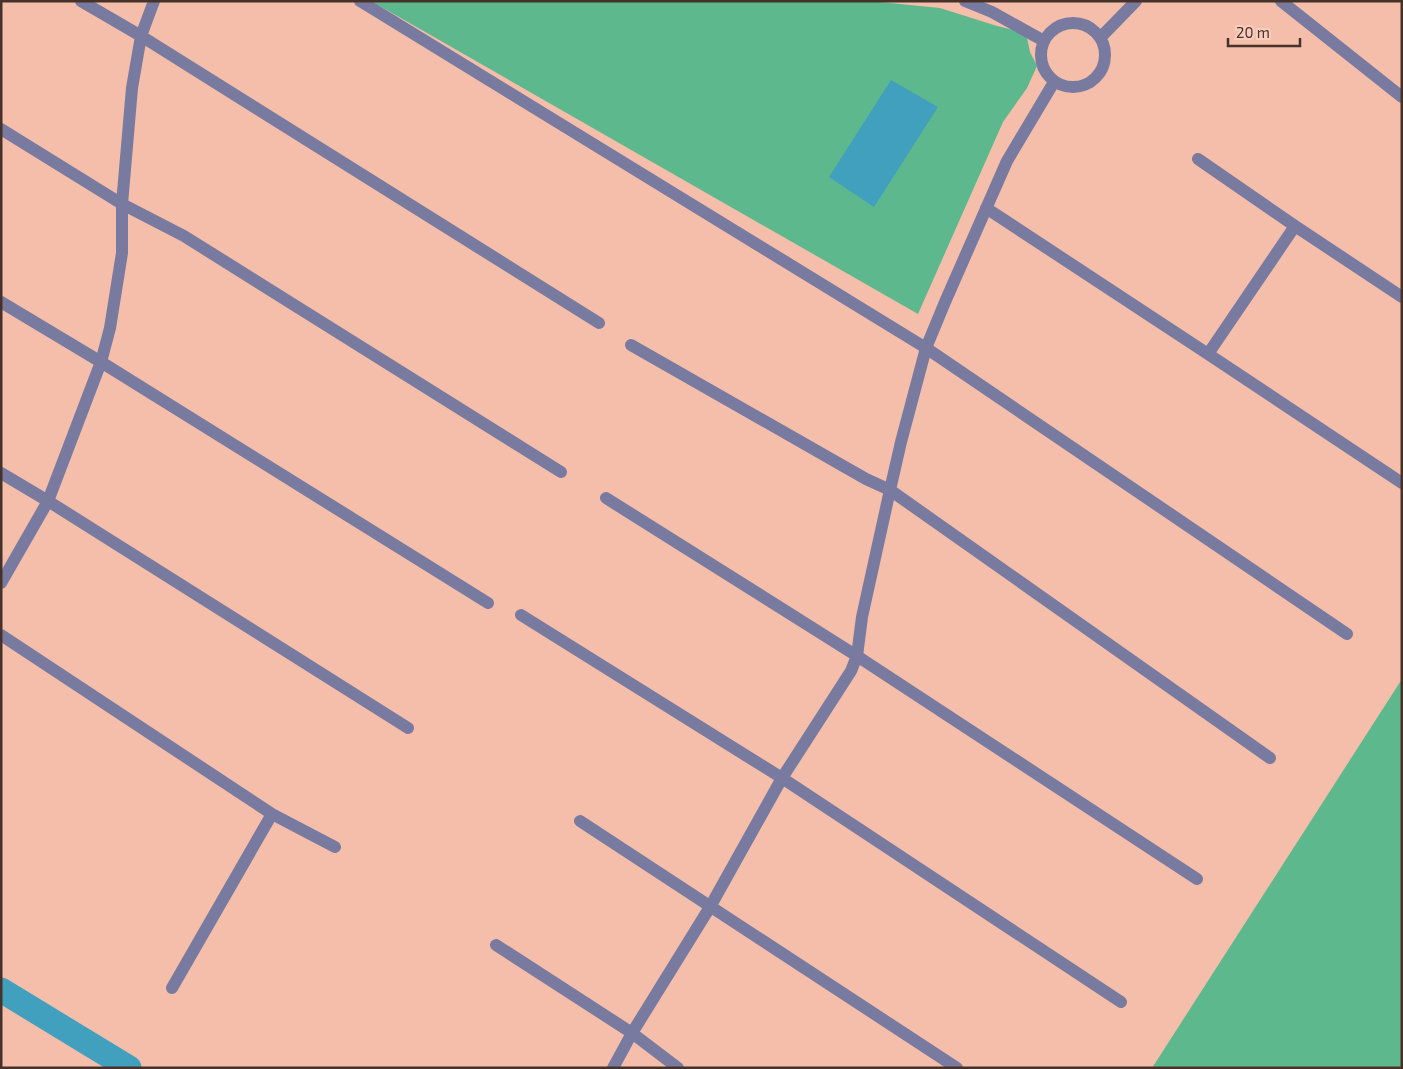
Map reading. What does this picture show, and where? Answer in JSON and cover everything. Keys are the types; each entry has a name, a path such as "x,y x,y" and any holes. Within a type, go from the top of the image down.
{"street":[{"path":"81,1 141,36 599,323"},
{"path":"1,583 48,501 101,362 110,328 122,253 122,204 132,88 141,36 154,1"},
{"path":"360,1 926,348 1347,634"},
{"path":"965,1 992,12 1044,42"},
{"path":"1100,38 1136,1"},
{"path":"1281,1 1402,97"},
{"path":"1071,23 1088,26 1100,38 1105,51 1104,64 1097,76 1086,84 1072,87 1062,85 1054,82 1042,66 1040,54 1044,42 1054,29 1071,23"},
{"path":"613,1068 632,1033 710,907 782,778 851,671 857,656 862,617 901,442 926,348 1007,160 1054,82"},
{"path":"1,129 122,204 184,236 561,472"},
{"path":"1198,159 1402,297"},
{"path":"986,208 1402,483"},
{"path":"1208,354 1295,226"},
{"path":"1,302 101,362 488,603"},
{"path":"632,344 866,479 890,490 1270,758"},
{"path":"1,473 408,728"},
{"path":"606,498 857,656 1196,879"},
{"path":"521,615 782,778 1121,1002"},
{"path":"1,636 272,814 335,847"},
{"path":"172,988 272,814"},
{"path":"580,821 957,1068"},
{"path":"496,945 632,1033 678,1068"}],"green space":[{"path":"371,1 870,1 940,8 1026,33 1030,52 1037,66 1027,88 1003,122 918,314"},
{"path":"1402,679 1402,1068 1152,1068"}],"water":[{"path":"891,80 938,107 874,207 829,177"}],"waterway":[{"path":"1,990 129,1068"}]}
